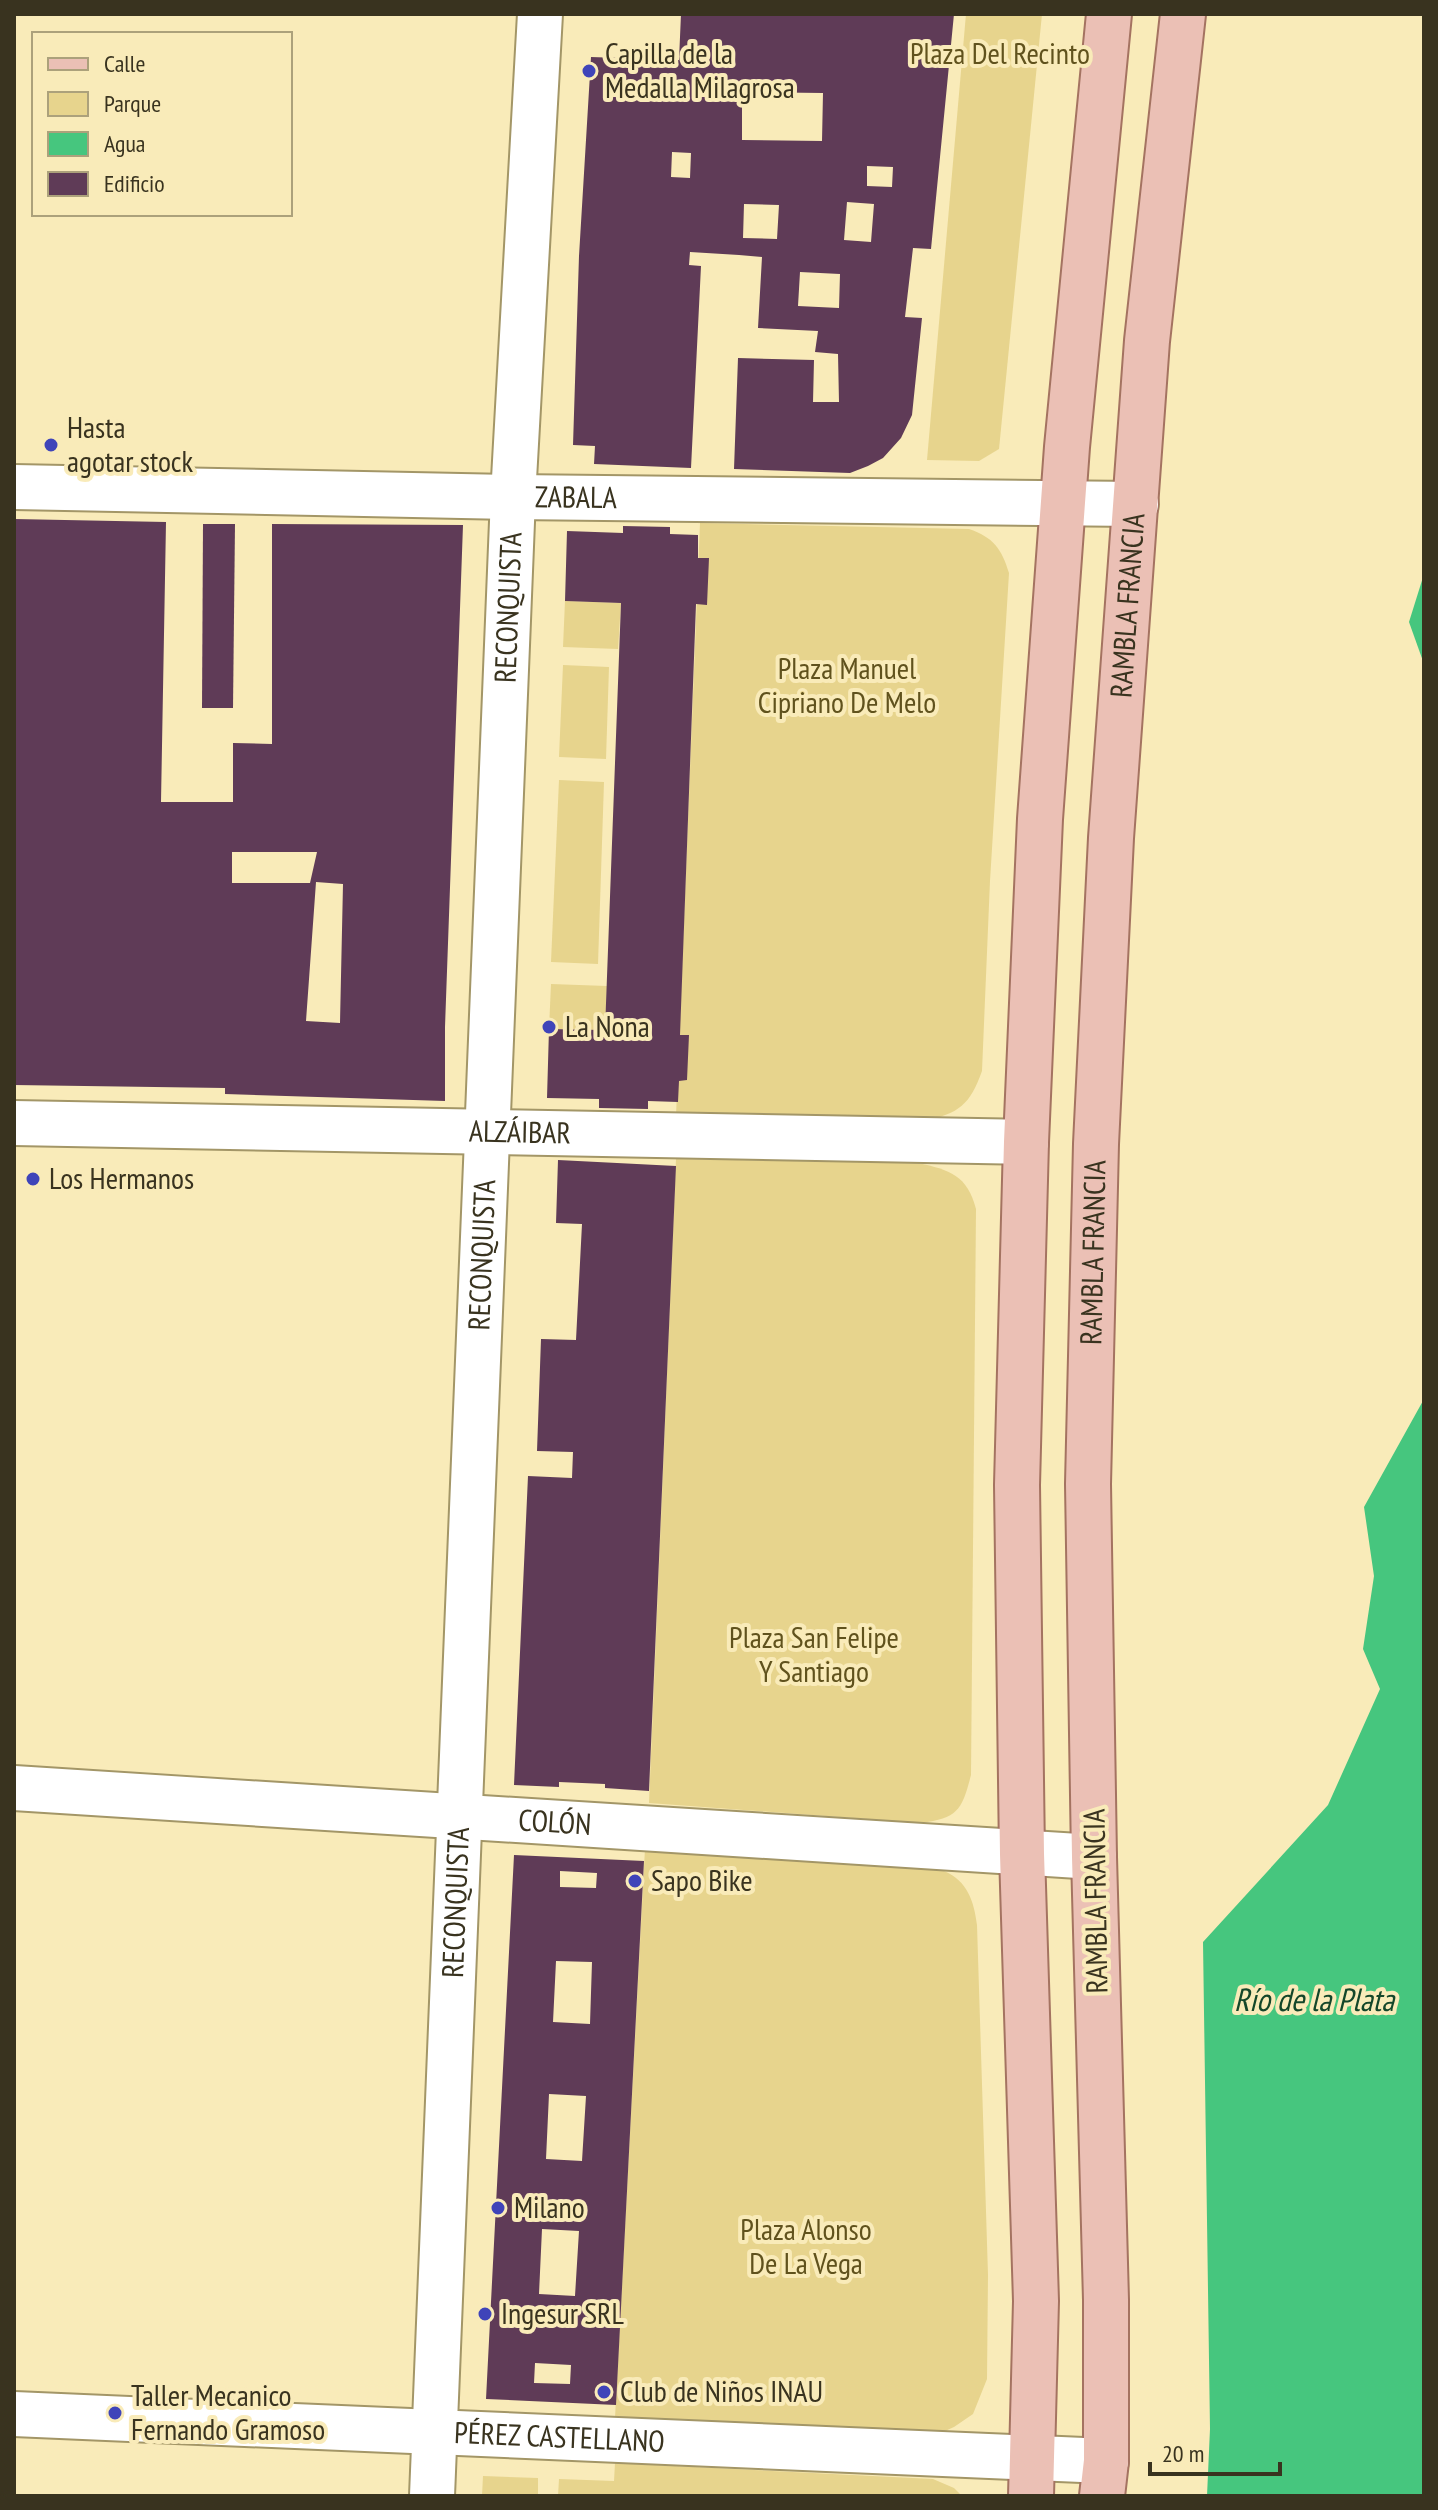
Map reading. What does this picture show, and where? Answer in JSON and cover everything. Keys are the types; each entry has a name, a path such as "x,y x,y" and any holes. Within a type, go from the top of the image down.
{"main road":[{"path":"1033,2477 1036,2301 1022,1854 1017,1485 1026,1142 1040,819 1064,501 1109,14"},
{"name":"RAMBLA FRANCIA","path":"1104,2478 1106,2300 1088,1484 1096,1144 1111,838 1147,341 1183,14"}],"street":[{"name":"RECONQUISTA","path":"432,2496 513,497 540,14"},
{"name":"ZABALA","path":"14,487 513,497 1136,504"},
{"name":"ALZÁIBAR","path":"14,1123 1026,1142"},
{"name":"COLÓN","path":"14,1788 1094,1857"},
{"name":"PÉREZ CASTELLANO","path":"14,2414 436,2433 1033,2477 1104,2478"}],"green space":[{"name":"Plaza Del Recinto","path":"966,14 1042,14 999,449 979,461 927,460"},
{"name":"Plaza Manuel Cipriano De Melo","path":"700,523 969,529 990,540 1003,557 1009,573 982,1071 968,1100 947,1115 925,1121 676,1116"},
{"path":"565,601 621,603 618,649 563,647"},
{"path":"563,665 609,667 606,759 559,757"},
{"path":"559,780 604,782 598,964 551,962"},
{"path":"551,984 607,986 605,1030 549,1029"},
{"name":"Plaza San Felipe Y Santiago","path":"676,1159 918,1163 956,1176 968,1188 976,1209 971,1775 965,1797 951,1815 921,1823 649,1803"},
{"name":"Plaza Alonso De La Vega","path":"645,1848 925,1867 952,1875 968,1893 977,1925 988,2275 987,2379 973,2414 954,2427 934,2436 615,2418"},
{"path":"615,2463 933,2479 954,2488 962,2496 558,2496 559,2479 614,2481"},
{"path":"483,2476 538,2478 538,2496 482,2496"}],"water":[{"path":"1424,574 1424,664 1409,622"},
{"name":"Río de la Plata","path":"1424,1399 1424,2496 1207,2496 1210,2429 1203,1942 1328,1805 1380,1689 1363,1649 1374,1576 1364,1507"}],"building":[{"path":"681,14 954,14 931,249 913,248 905,317 922,318 912,415 901,438 883,458 868,466 850,473 734,469 738,358 814,360 813,402 839,402 838,354 815,352 818,331 758,328 762,257 739,255 690,252 689,265 701,266 691,468 594,464 595,446 573,445 579,256 591,57 679,60","holes":["742,92 823,93 822,141 742,140","672,152 691,153 690,178 671,177","867,166 893,167 892,187 867,186","847,202 874,204 871,242 844,240","744,204 779,205 777,239 743,238","800,272 840,274 839,308 798,306"]},
{"path":"14,519 166,522 161,802 233,802 233,743 272,744 272,524 463,525 445,1101 225,1094 225,1088 14,1085","holes":["232,852 317,852 310,883 232,883","316,882 343,884 340,1023 306,1021"]},
{"path":"203,524 235,524 233,708 202,708"},
{"path":"623,526 670,527 670,534 698,535 698,558 709,558 707,605 696,604 680,1035 689,1035 687,1080 679,1081 678,1102 648,1101 648,1109 599,1108 599,1099 547,1098 549,1029 605,1030 621,603 565,601 567,531 623,533"},
{"path":"558,1160 676,1166 649,1791 605,1788 605,1784 559,1782 559,1787 514,1785 528,1476 572,1478 573,1452 537,1451 541,1339 576,1340 582,1224 556,1223"},
{"path":"514,1855 644,1861 616,2405 486,2399","holes":["560,1871 597,1873 596,1888 560,1887","556,1961 592,1962 590,2024 553,2022","549,2094 586,2096 582,2161 546,2159","542,2229 579,2231 575,2296 539,2294","535,2363 571,2365 570,2384 534,2383"]}],"place":[{"name":"Capilla de la Medalla Milagrosa","path":"589,71"},
{"name":"Hasta agotar stock","path":"51,445"},
{"name":"La Nona","path":"549,1027"},
{"name":"Los Hermanos","path":"33,1179"},
{"name":"Sapo Bike","path":"635,1881"},
{"name":"Milano","path":"498,2208"},
{"name":"Ingesur SRL","path":"485,2314"},
{"name":"Club de Niños INAU","path":"604,2392"},
{"name":"Taller Mecanico Fernando Gramoso","path":"115,2413"}]}
